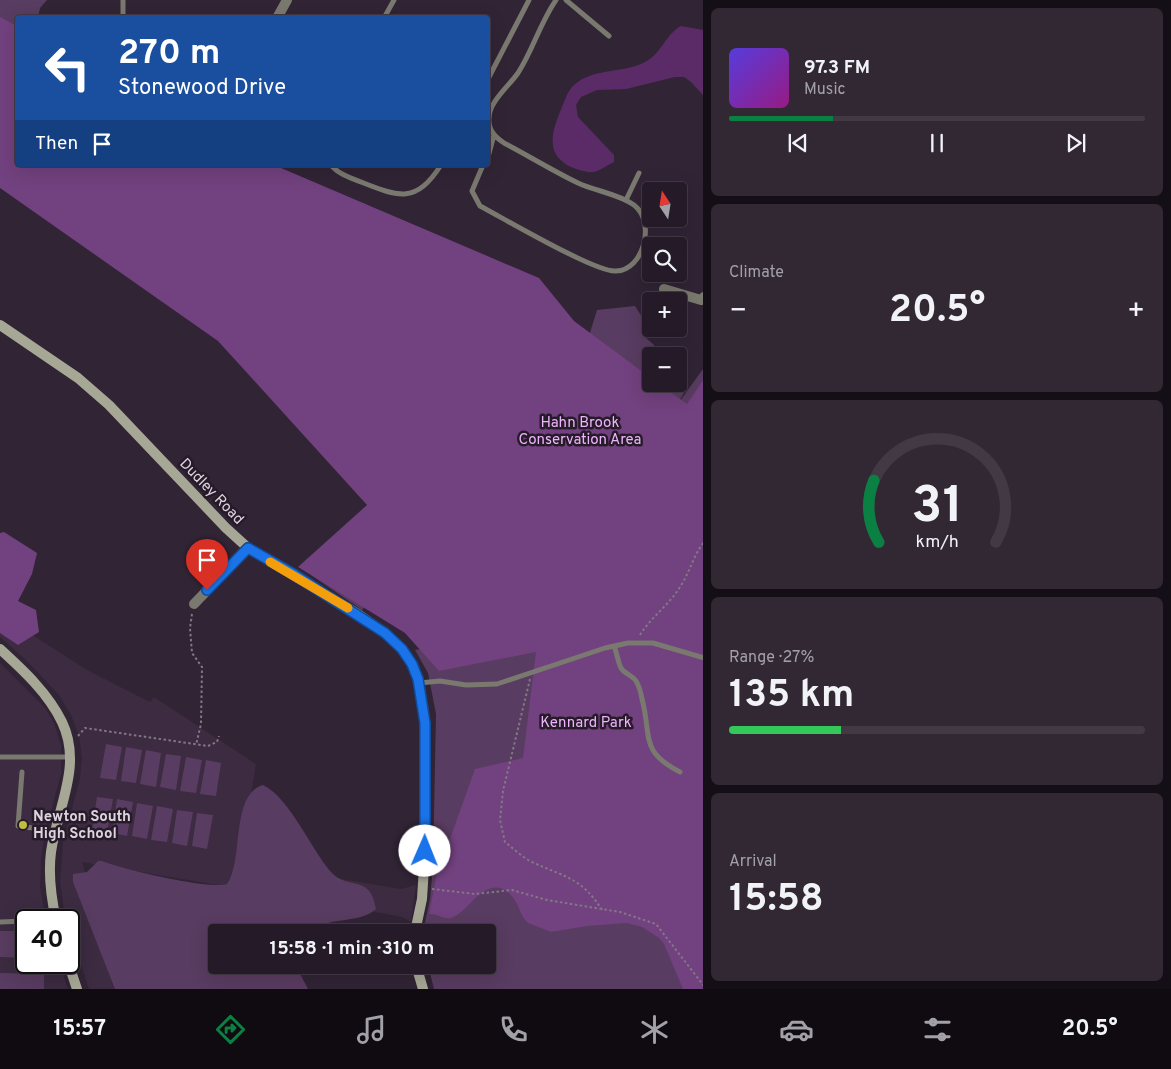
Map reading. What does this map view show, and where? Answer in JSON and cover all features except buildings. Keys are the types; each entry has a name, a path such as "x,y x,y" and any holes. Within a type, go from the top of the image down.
{"street":[{"path":"279,15 287,0"},
{"path":"664,288 701,300 703,298"},
{"name":"Dudley Road","path":"0,325 78,378 109,405 226,528 248,548 295,575 385,633 402,649 412,664 419,683 425,723 424,877 416,924"},
{"path":"194,604 248,548"},
{"path":"0,649 32,680 49,702 62,722 69,744 70,757 66,794 55,831 49,870 54,909"},
{"path":"72,974 77,989"},
{"path":"419,974 423,989"}],"lane":[{"path":"123,0 123,15"},
{"path":"386,15 394,0"},
{"path":"490,75 529,0"},
{"path":"490,113 493,105 519,71 556,0"},
{"path":"566,0 609,36"},
{"path":"482,167 472,191 480,206 579,258 609,271 618,271 628,267 645,242 646,222 642,213 626,200 576,182 504,144 494,136 490,127"},
{"path":"490,150 494,136"},
{"path":"332,167 334,170 351,178 390,194 401,195 422,189 431,181 440,167"},
{"path":"626,200 639,173"},
{"path":"419,683 440,681 466,685 497,684 614,646 634,643 653,643 703,658"},
{"path":"614,646 622,669 636,680 647,718 646,731 652,749 665,764 680,772"},
{"path":"0,757 70,757"},
{"path":"22,772 18,826 55,831"},
{"path":"0,922 15,921"}],"path":[{"path":"634,643 647,623 662,610 680,588 694,556 703,543"},
{"path":"194,604 190,628 192,653 202,667 201,724 196,744"},
{"path":"532,672 503,792 500,820 505,842 531,862 568,876 591,892 602,910"},
{"path":"69,744 78,742 80,731 85,728 208,746 217,742 219,736"},
{"path":"432,889 475,894 512,890 547,900 620,912 656,924 703,985"}],"shaded area":[{"path":"681,26 703,30 703,95 684,77 675,77 626,89 597,90 581,97 576,105 578,117 614,155 614,162 591,172 573,168 563,162 554,150 554,128 568,94 574,85 591,75 629,68 647,61 672,33"},
{"path":"0,614 87,670 150,702 154,697 256,764 240,862 401,889 416,885 411,922 402,917 82,862 121,989 89,989 80,962 80,909 64,909 60,882 63,842 80,778 82,758 79,736 71,715 59,695 25,659 0,637"},
{"name":"Newton South High School","path":"0,663 45,708 54,723 61,745 61,774 45,833 41,858 40,887 44,909 15,909 15,974 63,974 68,989 0,989"}],"green space":[{"path":"0,0 47,0 40,8 38,15 15,15 15,39 0,34"},
{"path":"0,17 15,25 15,167 279,167 539,278 574,321 642,371 642,392 670,392 687,404 703,380 703,989 683,989 664,944 659,938 642,927 627,923 587,926 551,932 528,923 510,894 501,889 493,888 478,896 458,915 451,918 429,914 436,878 475,769 523,758 536,652 439,671 405,633 298,567 367,505 218,341 0,188"},
{"path":"635,306 642,317 642,337 645,337 654,345 654,347 642,347 642,392 684,392 677,405 703,369 703,989 434,989 430,974 496,974 496,924 425,924 430,899 433,866 436,714 428,673 415,650 427,648 406,561 362,610 311,575 588,339 597,310"},
{"path":"4,532 37,553 32,574 18,601 36,610 39,632 18,645 0,633 0,533"},
{"path":"106,744 122,747 116,780 100,778"},
{"path":"126,747 142,750 136,783 121,781"},
{"path":"146,750 161,753 156,787 140,784"},
{"path":"166,754 181,756 176,790 160,787"},
{"path":"186,757 202,760 196,793 180,791"},
{"path":"206,760 221,763 216,796 200,794"},
{"path":"263,785 283,801 332,873 338,878 358,884 369,891 376,909 361,917 325,924 208,924 208,974 300,974 308,989 115,989 73,882 73,874 87,872 98,861 102,861 127,869 185,881 217,885 227,884 232,874 235,860 242,814 246,801 253,791"},
{"path":"97,797 113,799 107,833 92,830"},
{"path":"117,799 133,802 127,836 112,833"},
{"path":"137,803 153,806 147,839 132,836"},
{"path":"157,806 173,809 167,842 151,840"},
{"path":"177,810 193,812 187,846 172,843"},
{"path":"197,813 213,815 207,849 192,846"},
{"path":"0,931 15,931 15,958 0,957"},
{"path":"0,973 44,974 44,989 0,989"}],"slow traffic":[{"path":"270,562 295,575 348,608"}],"place":[{"name":"Newton South High School","path":"23,825"}],"route":[{"path":"207,590 248,548 358,614 385,633 402,649 412,664 418,679 425,723 425,851"}],"park label":[{"name":"Hahn Brook Conservation Area","path":"580,430"},
{"name":"Kennard Park","path":"586,722"}]}
